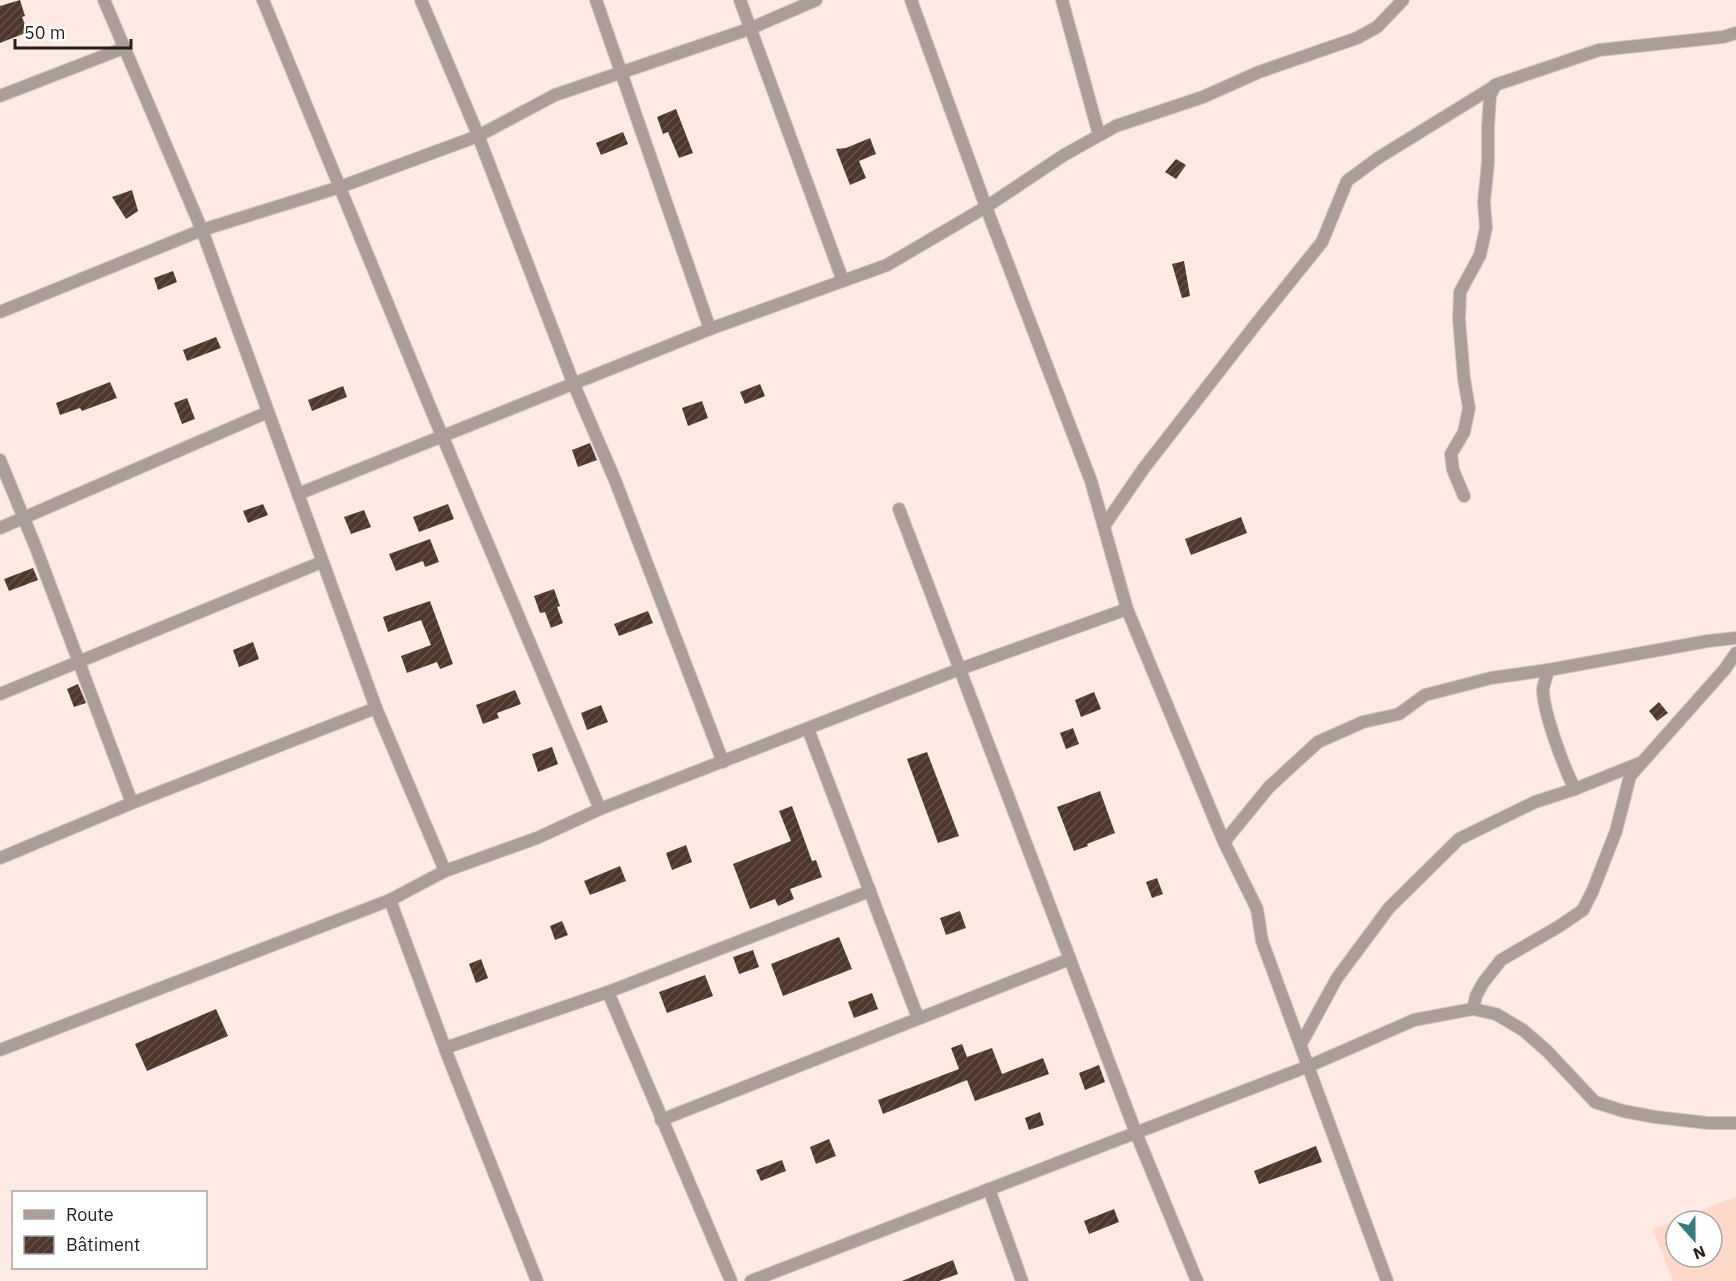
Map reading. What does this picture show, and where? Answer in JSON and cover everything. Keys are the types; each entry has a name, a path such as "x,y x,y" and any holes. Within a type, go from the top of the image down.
{"street":[{"path":"104,0 202,230 376,708 445,872"},
{"path":"263,0 442,437 600,809"},
{"path":"421,0 478,136 574,385 615,480 723,762"},
{"path":"596,0 710,329"},
{"path":"740,0 843,282"},
{"path":"0,312 202,230 339,187 478,136 555,95 749,29 816,0"},
{"path":"911,0 986,207 1091,481 1127,609 1224,842 1257,909 1262,941 1387,1281"},
{"path":"1062,0 1099,135"},
{"path":"298,494 710,329 887,265 986,207 1064,155 1116,126 1203,97 1259,72 1357,38 1377,27 1403,0"},
{"path":"1104,526 1144,468 1322,242 1347,181 1378,158 1495,86 1599,50 1723,37 1736,33"},
{"path":"0,96 124,48"},
{"path":"1464,496 1453,470 1451,454 1464,432 1469,408 1459,319 1460,292 1480,255 1486,228 1484,202 1488,127 1490,96 1495,86"},
{"path":"0,528 268,412"},
{"path":"0,460 132,803"},
{"path":"899,509 1136,1133 1197,1281"},
{"path":"0,694 322,561"},
{"path":"0,1050 390,900 445,872 537,837 600,809 960,669 1127,609"},
{"path":"1224,842 1269,787 1318,742 1363,722 1399,714 1425,694 1491,678 1736,638"},
{"path":"1473,1009 1476,996 1483,983 1501,960 1583,910 1616,831 1630,776 1725,669 1736,653"},
{"path":"1548,670 1543,689 1550,724 1568,776 1575,789"},
{"path":"0,858 132,803 376,708"},
{"path":"808,729 918,1018"},
{"path":"1301,1044 1337,978 1389,908 1459,839 1535,802 1643,762"},
{"path":"445,1048 608,992 870,891"},
{"path":"390,900 445,1048 537,1281"},
{"path":"661,1120 1070,959"},
{"path":"608,992 731,1281"},
{"path":"751,1281 1309,1066 1414,1020 1473,1009 1496,1014 1523,1030 1547,1051 1595,1102 1623,1111 1655,1117 1708,1123 1736,1123"},
{"path":"989,1189 1022,1281"}],"shaded area":[{"path":"1736,1197 1736,1281 1673,1281 1668,1269 1724,1269 1724,1209 1705,1209"},
{"path":"1664,1225 1664,1258 1653,1229"}],"building":[{"path":"20,0 25,16 22,17 28,32 0,43 0,6"},
{"path":"676,109 693,153 679,158 668,132 663,134 657,117"},
{"path":"623,132 628,144 601,155 596,143"},
{"path":"870,138 876,154 859,161 866,178 850,185 836,149 846,148"},
{"path":"1176,159 1186,165 1176,179 1165,172"},
{"path":"132,190 138,211 126,219 112,197"},
{"path":"1184,261 1190,296 1182,298 1172,264"},
{"path":"173,271 177,282 158,290 154,278"},
{"path":"216,337 221,348 187,361 183,350"},
{"path":"110,382 117,398 82,411 80,408 60,415 56,403"},
{"path":"760,384 765,396 745,404 740,392"},
{"path":"343,386 347,397 312,411 308,400"},
{"path":"187,398 195,419 182,424 174,403"},
{"path":"702,401 708,418 688,426 682,408"},
{"path":"590,443 597,460 578,467 572,450"},
{"path":"263,504 268,515 248,523 243,511"},
{"path":"448,504 454,519 419,532 413,517"},
{"path":"364,510 371,527 351,534 344,517"},
{"path":"1241,517 1247,533 1191,555 1185,539"},
{"path":"430,539 439,562 425,567 423,561 396,571 389,554"},
{"path":"33,568 38,580 9,591 4,579"},
{"path":"554,589 563,623 551,628 545,612 540,613 534,596"},
{"path":"430,601 453,664 440,669 437,662 407,673 401,656 431,645 421,620 388,632 383,617"},
{"path":"648,611 653,623 619,636 614,624"},
{"path":"253,642 259,659 239,667 233,650"},
{"path":"78,684 86,703 74,707 67,689"},
{"path":"515,690 521,704 497,713 499,718 483,724 476,705"},
{"path":"1094,692 1101,709 1081,717 1075,700"},
{"path":"1659,702 1668,713 1657,721 1649,711"},
{"path":"601,705 608,722 587,730 581,713"},
{"path":"1073,728 1079,744 1066,749 1060,733"},
{"path":"552,747 558,764 538,772 532,754"},
{"path":"927,752 959,836 938,843 907,759"},
{"path":"1100,791 1115,833 1074,851 1057,807"},
{"path":"792,806 812,861 816,860 822,877 790,889 794,899 778,906 775,899 750,909 733,864 791,841 779,811"},
{"path":"686,845 692,862 672,870 666,853"},
{"path":"620,866 626,881 590,895 584,881"},
{"path":"1157,878 1163,894 1152,898 1146,882"},
{"path":"960,911 966,928 946,935 940,918"},
{"path":"562,921 568,935 555,940 550,926"},
{"path":"839,937 852,969 783,996 771,964"},
{"path":"753,950 759,967 739,974 733,957"},
{"path":"481,959 488,978 476,983 469,964"},
{"path":"705,975 713,996 667,1013 659,992"},
{"path":"872,993 878,1009 854,1018 848,1002"},
{"path":"216,1009 228,1036 147,1071 135,1044"},
{"path":"962,1044 967,1057 992,1048 1002,1074 1043,1058 1049,1074 975,1101 967,1080 883,1114 878,1100 959,1069 951,1048"},
{"path":"1099,1065 1105,1082 1085,1090 1079,1073"},
{"path":"1040,1112 1044,1125 1029,1130 1025,1118"},
{"path":"829,1139 836,1156 816,1164 810,1147"},
{"path":"1316,1146 1322,1162 1259,1184 1254,1171"},
{"path":"782,1160 786,1171 761,1181 756,1170"},
{"path":"1114,1209 1119,1222 1089,1234 1084,1221"},
{"path":"953,1260 958,1274 939,1281 902,1281"}]}
